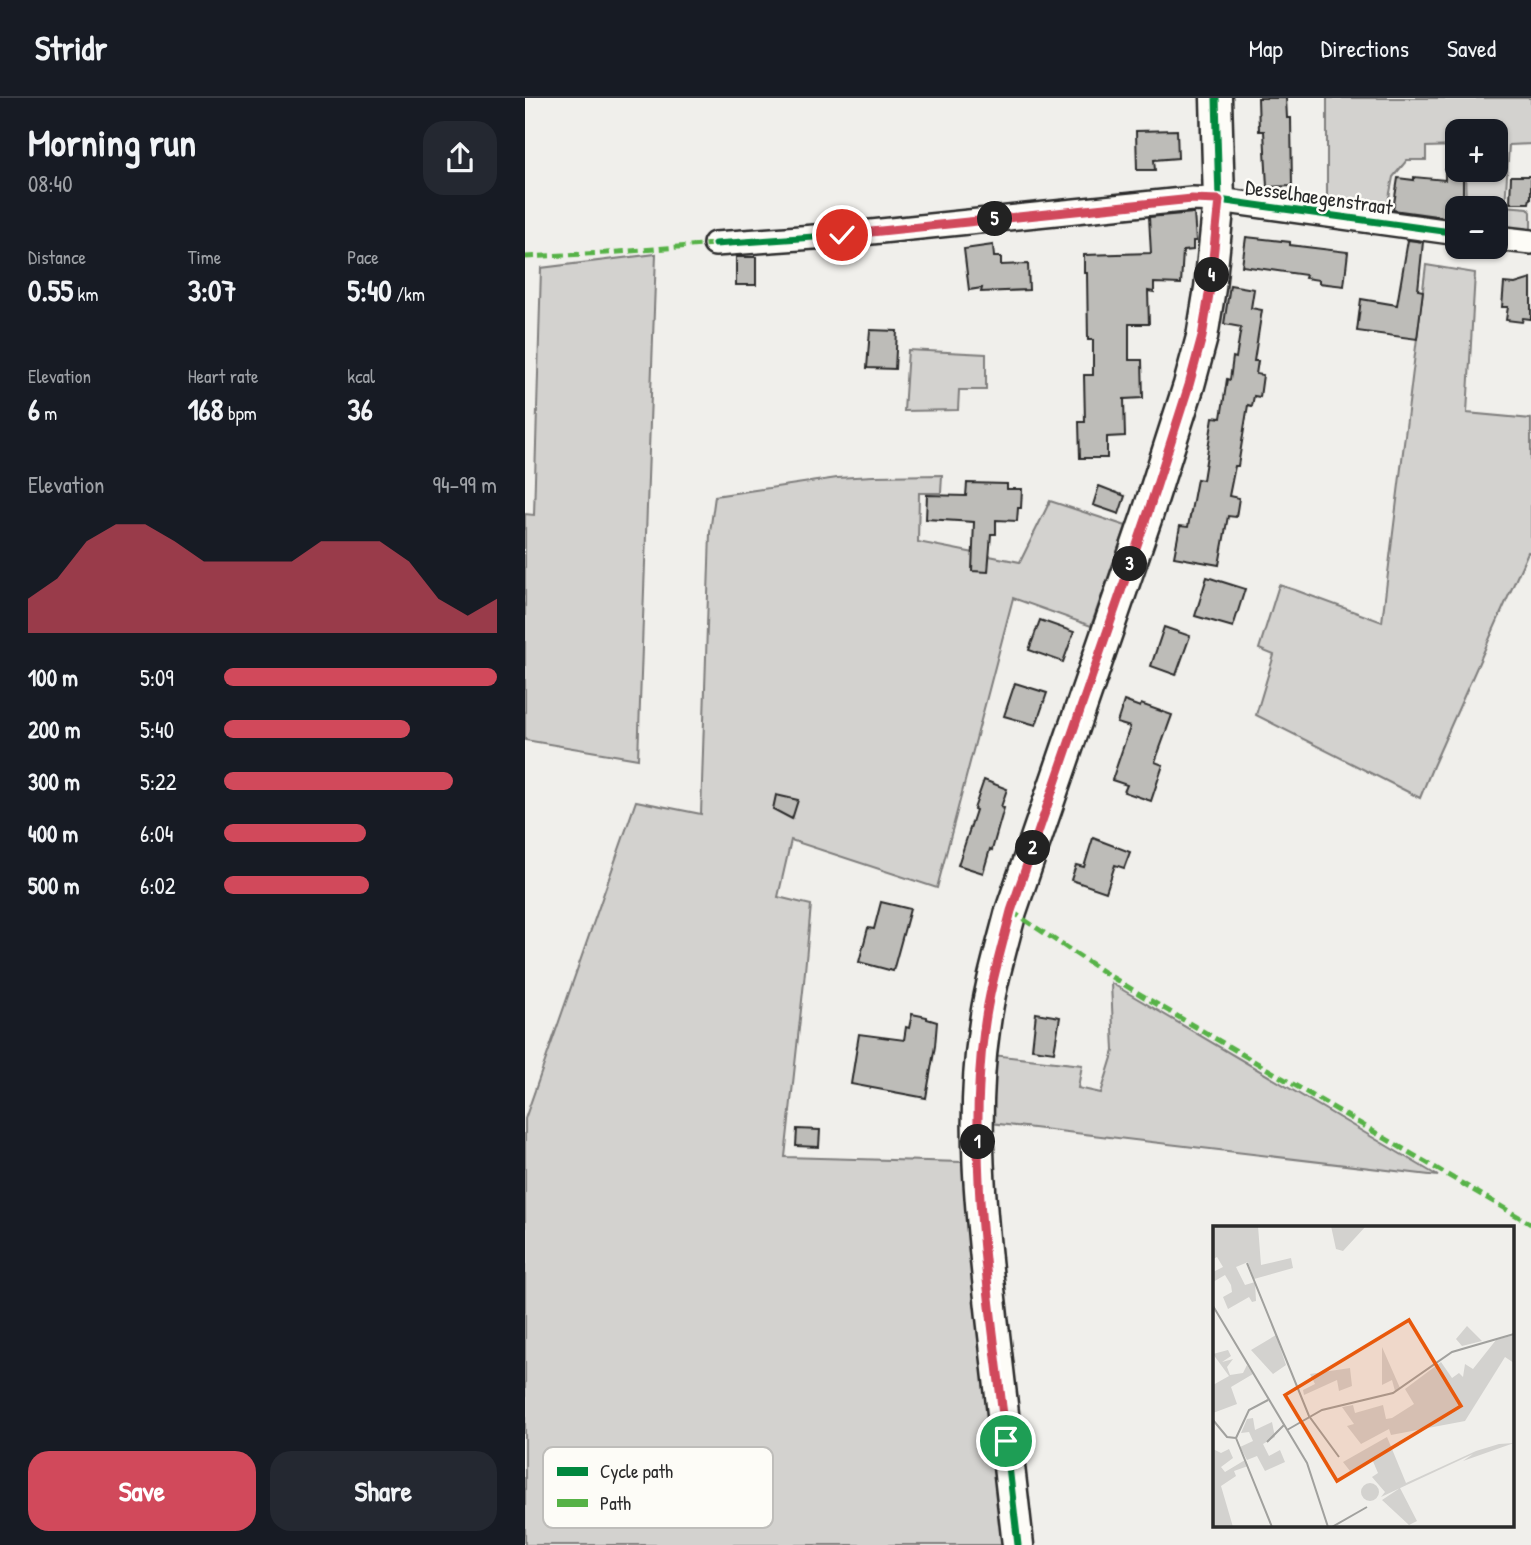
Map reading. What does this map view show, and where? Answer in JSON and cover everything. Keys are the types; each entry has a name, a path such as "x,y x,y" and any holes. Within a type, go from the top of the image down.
{"street":[{"path":"1018,1545 982,1225 978,1163 983,1031 994,975 1016,898 1147,516 1202,337 1219,200 1216,98"},
{"name":"Desselhaegenstraat","path":"715,244 855,234 1192,199 1219,200 1445,231"},
{"path":"1508,239 1531,242"}],"shaded area":[{"path":"1327,98 1531,98 1531,144 1509,145 1508,160 1508,119 1445,119 1445,146 1426,147 1426,160 1407,160 1393,177 1385,219 1327,211"},
{"path":"1465,182 1507,182 1506,196 1466,196"},
{"path":"1508,206 1528,208 1531,212 1531,235 1508,234"},
{"path":"656,254 638,759 525,740 525,514 534,515 541,268"},
{"path":"1426,265 1475,273 1467,413 1531,419 1531,553 1528,552 1420,798 1256,715 1274,655 1259,649 1279,585 1382,622"},
{"path":"908,350 986,354 986,390 959,390 958,410 904,411"},
{"path":"942,475 941,493 919,493 918,542 1020,562 1050,501 1126,526 1091,626 1013,598 937,888 791,840 778,897 811,905 785,1157 962,1162 1004,1545 525,1545 525,1119 636,801 701,814 710,532 715,496 837,478"},
{"path":"1111,983 1438,1176 991,1123 993,1055 1082,1065 1078,1088 1101,1093 1114,1051"}],"building":[{"path":"1258,98 1286,98 1287,118 1291,118 1292,186 1267,187 1264,131 1259,131"},
{"path":"1177,130 1178,158 1154,160 1155,170 1137,170 1136,131"},
{"path":"1511,176 1531,176 1529,203 1510,203"},
{"path":"1414,177 1463,182 1463,196 1445,196 1445,217 1393,210 1398,178 1414,180"},
{"path":"1194,213 1196,241 1193,241 1193,250 1183,251 1181,284 1154,283 1154,292 1148,291 1149,324 1129,324 1129,360 1142,360 1143,398 1124,399 1125,436 1107,437 1107,458 1080,458 1079,422 1085,422 1084,375 1093,375 1093,340 1088,340 1087,273 1084,273 1084,255 1151,253 1149,217"},
{"path":"1246,237 1348,252 1344,286 1319,283 1319,280 1305,278 1306,275 1242,266"},
{"path":"1408,240 1423,242 1418,290 1423,291 1417,339 1357,331 1361,299 1397,305"},
{"path":"993,245 994,257 1001,257 1001,265 1028,264 1029,290 969,290 964,249"},
{"path":"736,257 756,257 756,285 736,285"},
{"path":"1531,279 1531,319 1523,318 1522,322 1506,320 1508,307 1502,307 1504,283 1515,284"},
{"path":"1230,285 1254,289 1251,308 1262,310 1254,361 1258,361 1256,374 1263,375 1260,397 1254,396 1252,406 1248,405 1238,466 1235,466 1229,496 1239,498 1236,517 1228,516 1219,565 1174,557 1180,526 1188,527 1197,479 1203,480 1213,417 1221,418 1227,379 1230,380 1233,357 1236,358 1241,327 1224,324"},
{"path":"870,330 897,331 895,369 867,368"},
{"path":"967,483 1007,484 1007,489 1022,489 1017,521 996,520 996,534 991,534 988,572 972,571 974,522 926,519 927,495 966,496"},
{"path":"1099,486 1125,496 1119,514 1093,505"},
{"path":"1207,577 1245,589 1233,627 1195,616"},
{"path":"1040,620 1074,632 1063,662 1029,650"},
{"path":"1164,627 1190,636 1176,675 1151,666"},
{"path":"1015,683 1047,693 1036,725 1004,716"},
{"path":"1124,701 1172,715 1155,762 1163,765 1151,801 1124,792 1127,785 1112,780 1130,727 1117,723"},
{"path":"984,780 1007,789 992,850 990,849 983,873 958,865"},
{"path":"776,795 798,800 792,819 773,809"},
{"path":"1093,838 1130,852 1124,868 1115,865 1106,892 1071,880 1076,865 1084,867"},
{"path":"881,902 910,909 893,971 859,962 868,928 874,929"},
{"path":"1036,1013 1060,1017 1054,1052 1032,1049"},
{"path":"912,1014 937,1022 926,1098 851,1084 859,1034 904,1040"},
{"path":"797,1129 820,1130 819,1147 796,1146"}],"marked path":[{"path":"525,257 715,244"},
{"path":"1011,911 1143,996 1531,1224"}],"cycle path":[{"path":"1018,1545 981,1210 978,1102 986,1015 1011,911 1147,516 1202,337 1219,200 1216,98"},
{"path":"715,244 842,235 1192,199 1219,200 1445,231"}],"route":[{"path":"842,235 1192,199 1219,200 1210,288 1202,337 1189,385 1147,516 1011,911 983,1031 978,1163 982,1225 1006,1441"}]}
